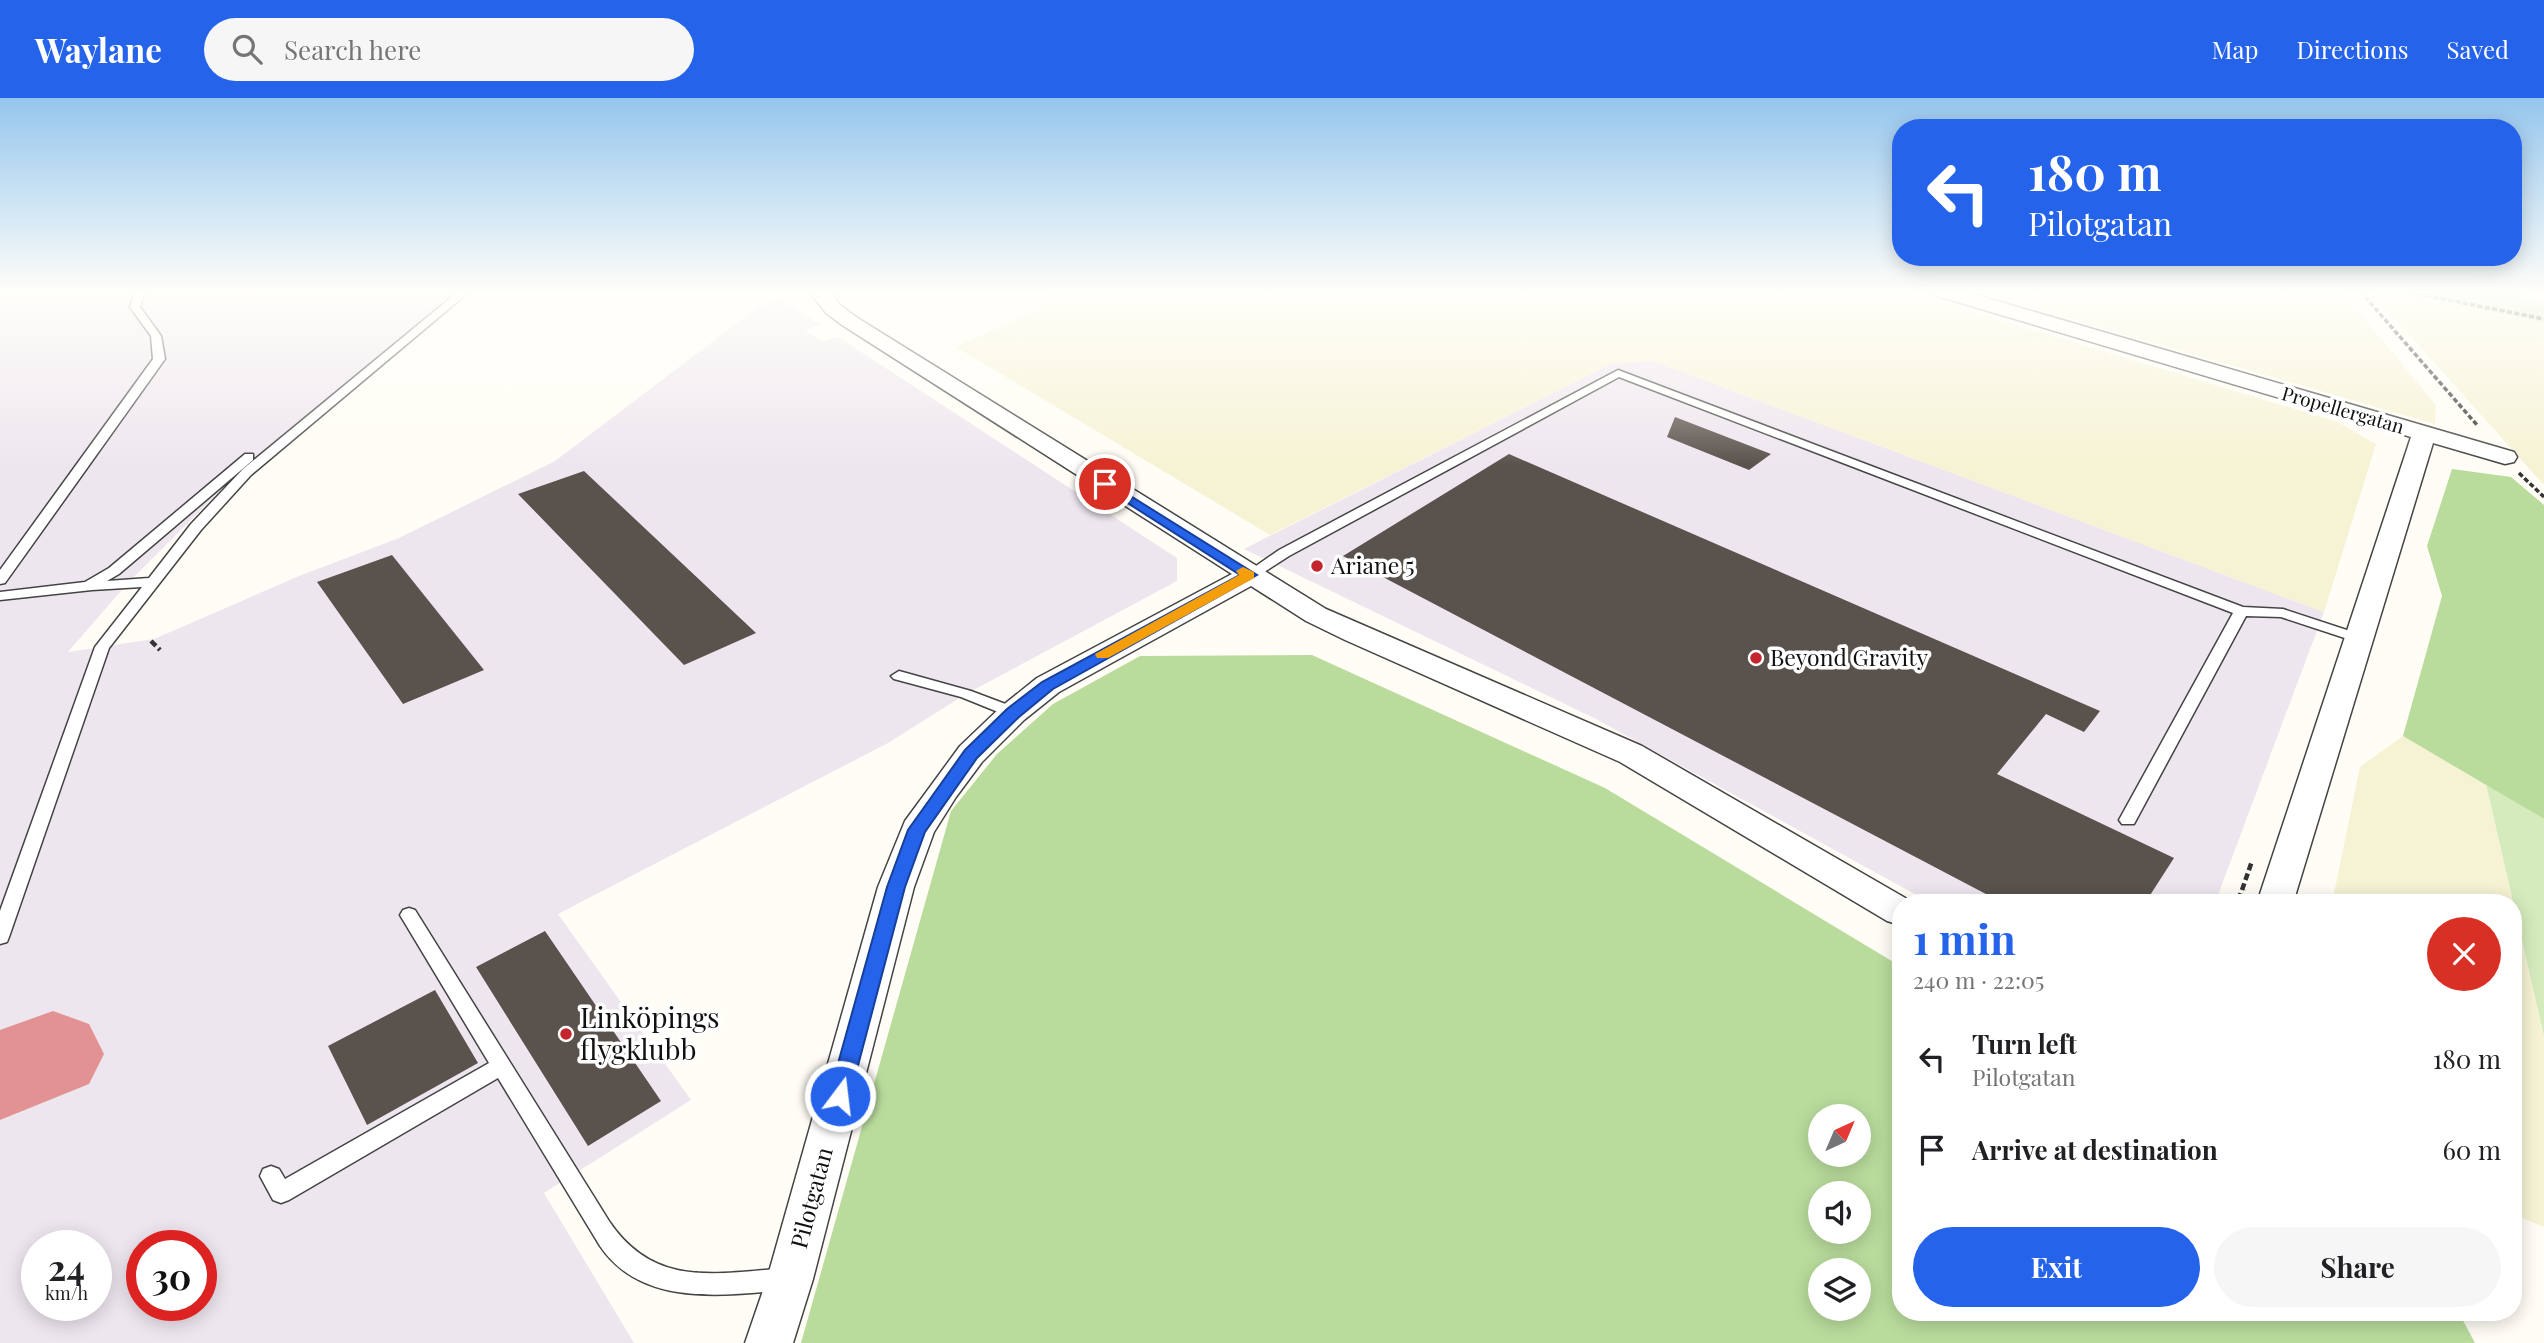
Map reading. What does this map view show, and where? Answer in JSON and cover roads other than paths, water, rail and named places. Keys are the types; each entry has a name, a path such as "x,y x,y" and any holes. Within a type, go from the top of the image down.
{"street":[{"path":"893,349 1316,615 1371,642 1584,731 1630,754 1892,906"},
{"name":"Propellergatan","path":"2137,349 2505,457"},
{"path":"2278,894 2424,434"},
{"name":"Pilotgatan","path":"769,1343 790,1279 896,887 917,830 971,754 1013,713 1048,685 1250,575"}],"lane":[{"path":"0,580 159,359 160,349"},
{"path":"89,586 114,571 381,349"},
{"path":"0,937 102,648 196,527 247,472 395,349"},
{"path":"1250,575 1296,547 1618,373 2241,611 2283,613 2360,639"},
{"path":"0,596 151,582"},
{"path":"2128,820 2241,611"},
{"path":"899,676 966,694 1013,713"},
{"path":"409,915 619,1253 645,1273 689,1285 790,1279"},
{"path":"271,1176 281,1193 502,1066"}],"place":[{"name":"Ariane 5","path":"1317,566"},
{"name":"Beyond Gravity","path":"1756,658"},
{"name":"Linköpings flygklubb","path":"566,1034"}]}
